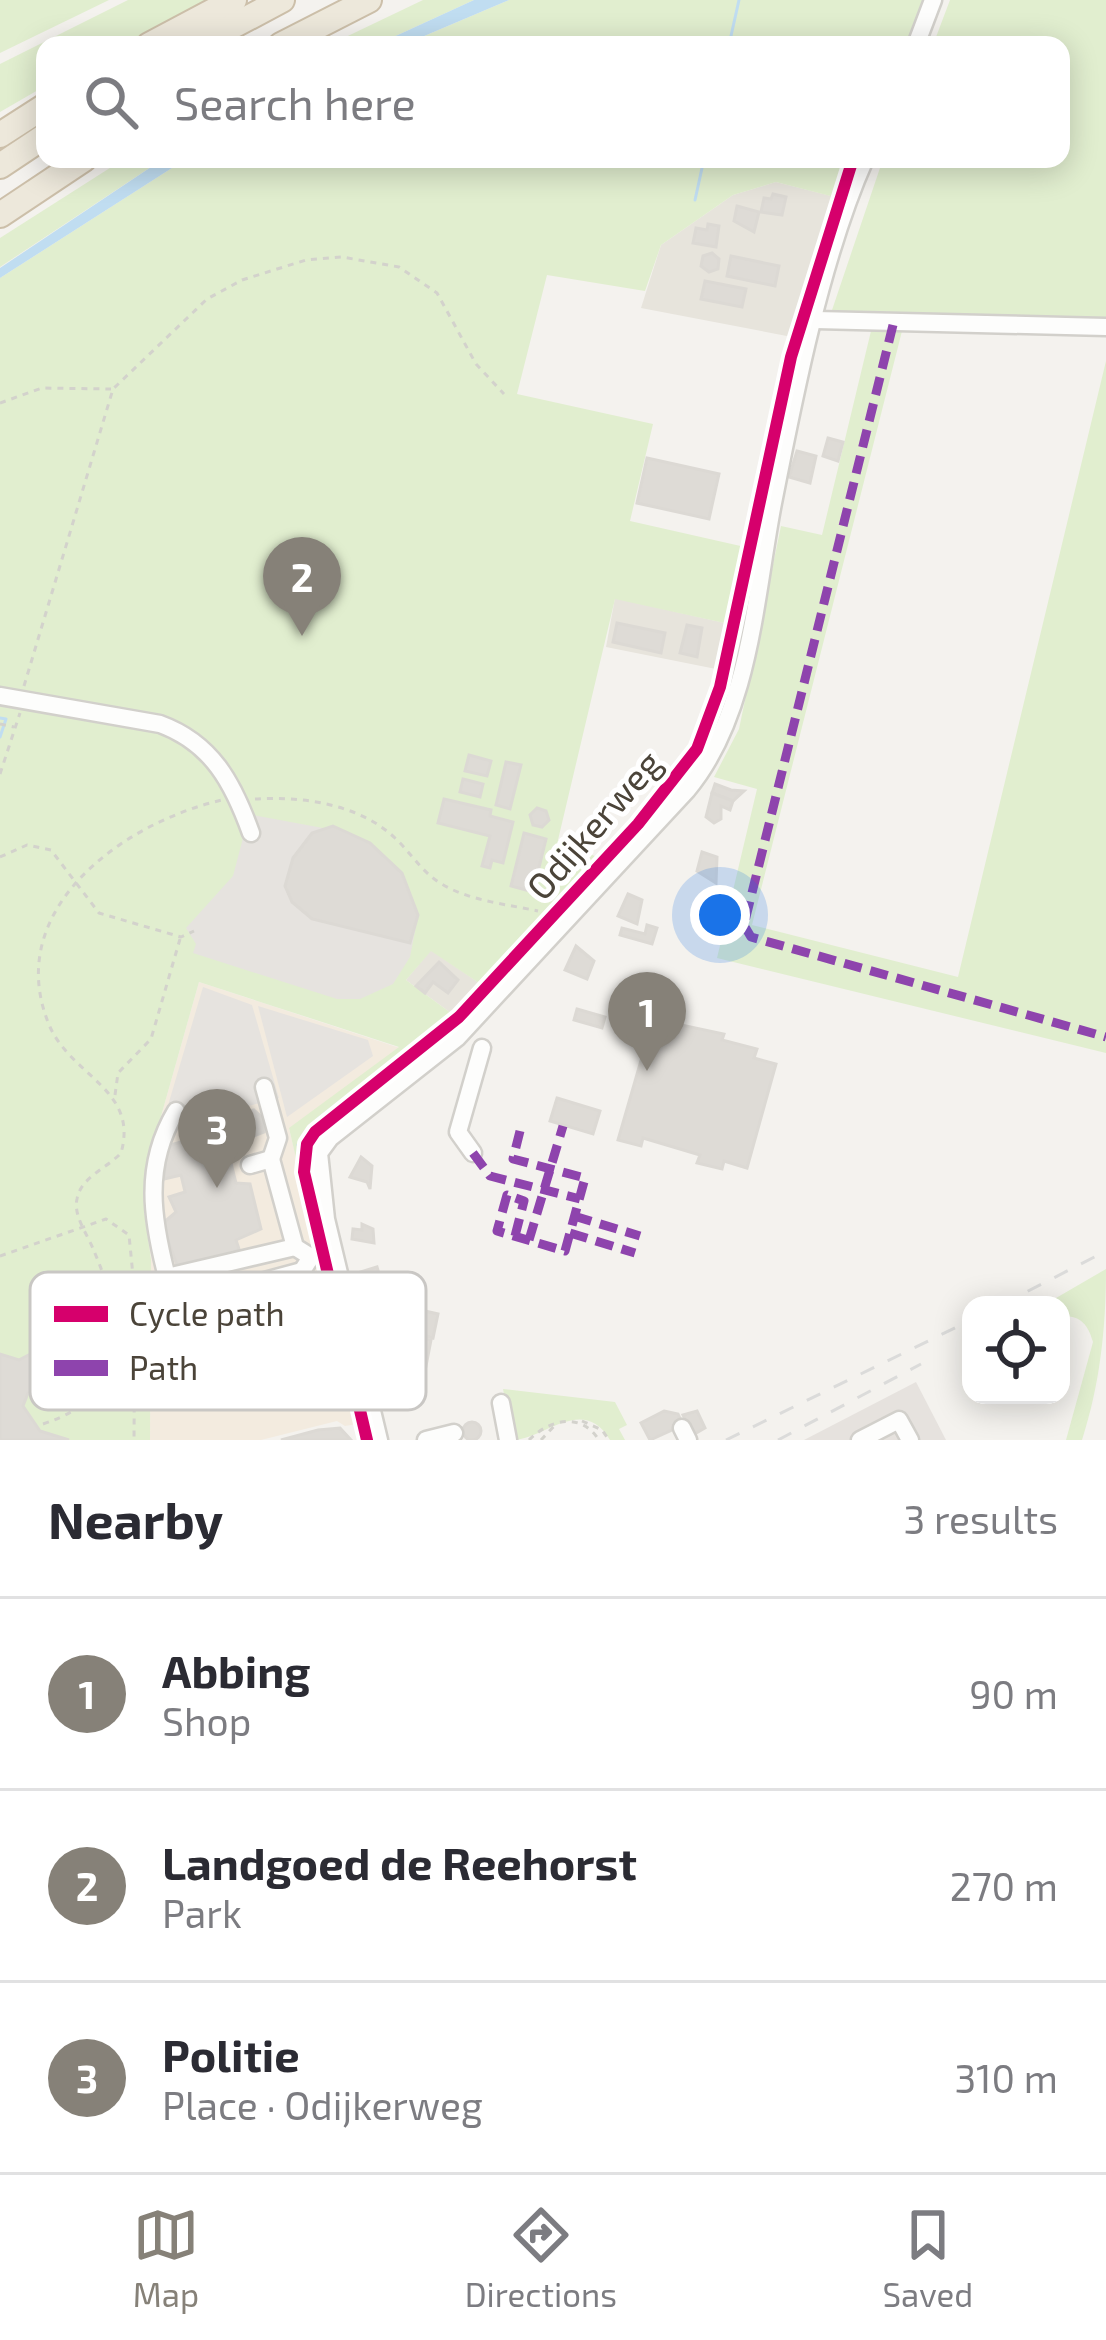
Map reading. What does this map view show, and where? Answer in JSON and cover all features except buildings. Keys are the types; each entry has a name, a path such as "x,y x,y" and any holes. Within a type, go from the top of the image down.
{"highway":[{"path":"166,36 234,0"},
{"path":"214,36 282,0"},
{"path":"299,36 369,0"},
{"path":"0,135 36,112"},
{"path":"0,166 36,142"},
{"path":"0,215 70,168"}],"street":[{"path":"919,36 933,0"},
{"name":"Odijkerweg","path":"339,1272 316,1164 330,1138 457,1038 687,790 716,748 742,661 817,320 862,168"},
{"path":"817,320 1106,327"},
{"path":"0,696 170,728 206,751 237,796 251,833"},
{"path":"473,1153 458,1132 482,1048"},
{"path":"264,1088 278,1138 271,1159 305,1272"},
{"path":"166,1272 150,1213 167,1126 176,1111"},
{"path":"250,1165 271,1159"},
{"path":"203,1272 334,1251"},
{"path":"263,1272 303,1258"},
{"path":"501,1403 508,1440"},
{"name":"Odijkerweg","path":"372,1410 379,1440"},
{"path":"860,1440 899,1420 910,1440"},
{"path":"427,1440 454,1433"}],"path":[{"path":"0,774 113,389 180,321 224,289 272,268 343,257 376,260 419,276 455,317 476,364 505,394"},
{"path":"0,403 42,388 113,389"},
{"path":"0,724 15,727"},
{"path":"101,1272 83,1226 77,1194 121,1153 123,1110 115,1095 63,1049 38,996 33,968 42,930 74,882 146,827 237,796 310,801 352,813 384,829 426,873 454,891 538,910"},
{"path":"0,857 36,845 51,850 99,913 181,937 194,931"},
{"path":"115,1095 122,1066 151,1040 181,937"},
{"path":"0,1256 106,1220 129,1235 133,1272"},
{"path":"43,1424 76,1410"},
{"path":"134,1410 134,1440"},
{"path":"578,1421 598,1440"},
{"path":"529,1440 558,1423 578,1421 594,1425 609,1440"},
{"path":"541,1440 558,1423"}],"shaded area":[{"path":"776,182 839,198 792,337 641,308 661,245 733,195"},
{"path":"615,598 729,624 721,670 606,647"},
{"path":"253,815 350,833 399,870 417,921 410,957 393,984 360,999 337,999 193,953 196,944 186,928 233,876 243,838 239,817"},
{"path":"431,950 485,987 455,1016 406,980"},
{"path":"199,982 400,1048 289,1129 325,1272 151,1272 144,1211 158,1127"},
{"path":"203,987 252,1005 279,1098 161,1129"},
{"path":"258,1006 368,1040 373,1056 287,1117"},
{"path":"916,1382 946,1440 804,1440"},
{"path":"150,1410 360,1410 363,1423 345,1426 337,1421 261,1440 150,1440"}],"green space":[{"path":"0,0 109,0 0,53"},
{"path":"128,0 211,0 140,36 56,36"},
{"path":"423,0 474,0 396,36 348,36"},
{"path":"509,0 927,0 913,36 424,36"},
{"path":"950,0 1106,0 1106,322 831,313 880,168 1070,168 1070,36 936,36"},
{"path":"36,46 36,91 0,112 0,64"},
{"path":"110,168 149,168 0,267 0,238"},
{"path":"172,168 858,168 846,200 776,182 733,195 661,245 645,291 547,275 517,394 653,424 630,521 745,547 729,624 615,599 558,840 597,857 546,914 549,919 485,987 431,951 406,980 455,1016 310,1132 298,1167 289,1128 399,1047 199,982 158,1127 144,1211 151,1272 30,1272 30,1410 150,1410 150,1440 0,1440 0,278"},
{"path":"871,331 902,331 752,925 958,977 1106,361 1106,1053 717,958 757,789 714,777 739,729 781,526 822,535"},
{"path":"1106,1269 1103,1334 1082,1440 1066,1440 1093,1342 1082,1322 1070,1317 1070,1296 1060,1296"},
{"path":"503,1389 615,1402 627,1425 619,1429 625,1440 610,1440 599,1427 575,1420 513,1440"}],"water":[{"path":"474,0 509,0 424,36 396,36"},
{"path":"150,168 172,168 0,278 0,268"}],"waterway":[{"path":"731,36 739,0"},
{"path":"695,200 702,168"},
{"path":"0,718 6,719 0,737"},
{"path":"298,1145 318,1119 448,1017"}],"railway":[{"path":"1018,1296 1106,1251"},
{"path":"726,1440 962,1324"},
{"path":"778,1440 921,1364"}],"marked path":[{"path":"893,325 744,925 751,937 1106,1037"},
{"path":"529,1240 563,1126"},
{"path":"515,1236 524,1201 507,1195 497,1231 565,1251 585,1178 513,1159 520,1131"},
{"path":"473,1153 490,1176 580,1199"},
{"path":"574,1216 640,1236"},
{"path":"570,1233 635,1253"}],"cycle path":[{"path":"328,1272 304,1172 307,1144 315,1132 459,1017 638,824 697,749 720,687 791,357 850,168"},
{"path":"360,1410 367,1440"}],"place":[{"name":"Landgoed de Reehorst","path":"302,636"},
{"name":"Abbing","path":"647,1071"},
{"name":"Politie","path":"217,1188"}]}
